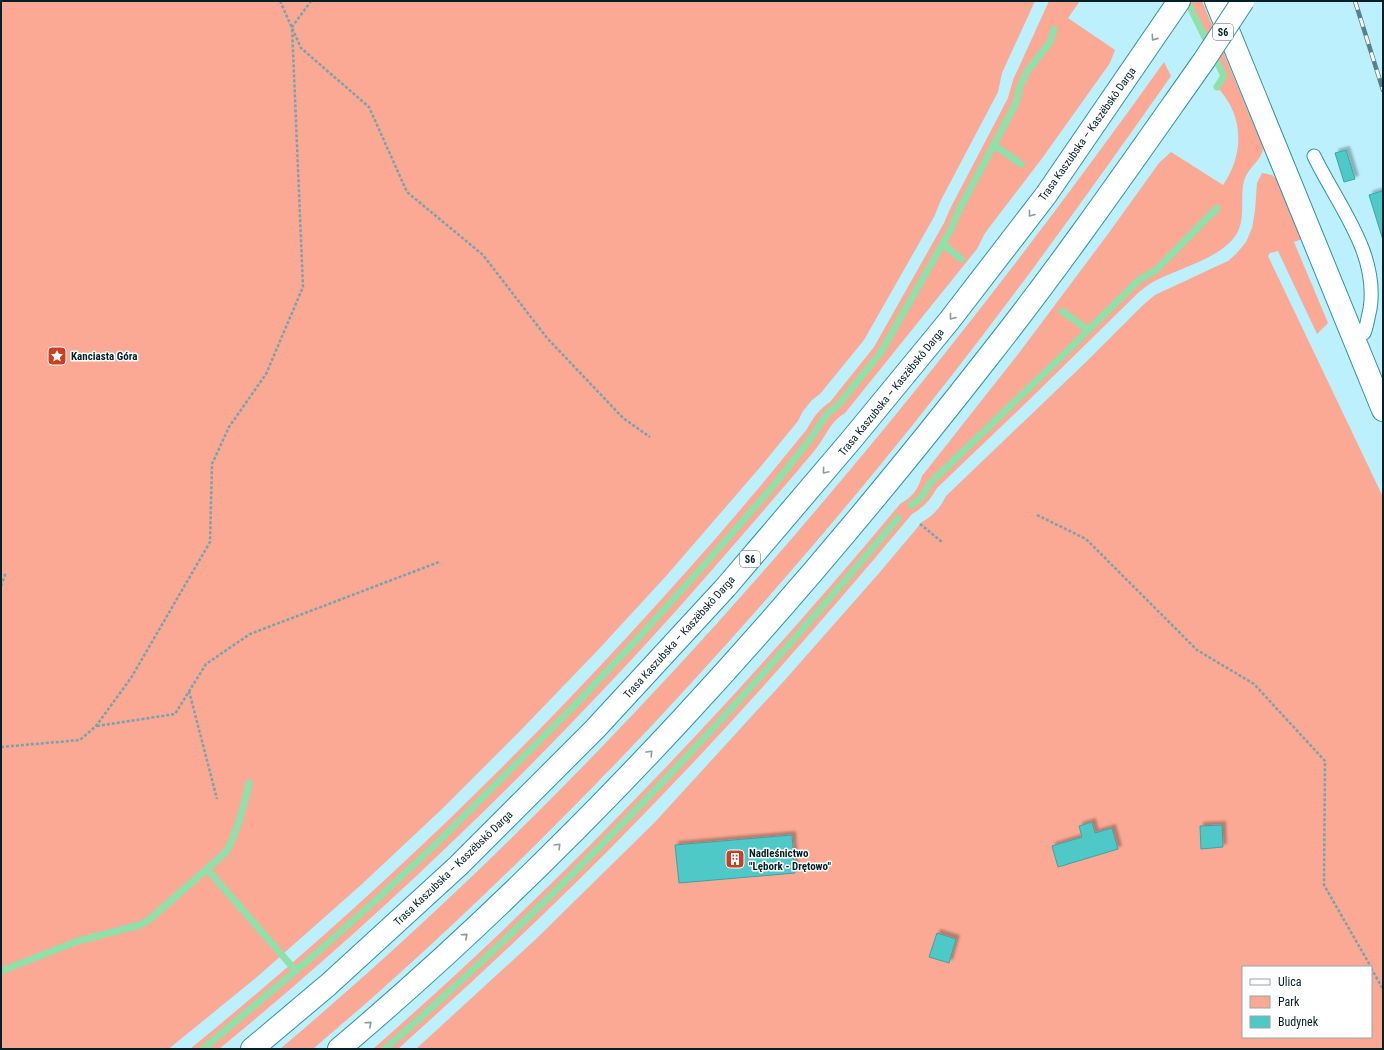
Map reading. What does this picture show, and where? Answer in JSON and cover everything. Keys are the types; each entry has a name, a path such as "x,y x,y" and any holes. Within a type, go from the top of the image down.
{"main road":[{"path":"1216,1 1383,410"},
{"name":"S6","path":"339,1049 496,908 635,769 768,624 893,478 991,354 1088,225 1203,62 1243,1"},
{"name":"Trasa Kaszubska – Kaszëbskô Darga","path":"252,1049 328,984 458,866 595,729 726,587 852,439 949,321 1046,195 1177,4"}],"lane":[{"path":"1314,156 1354,229 1368,267 1371,283 1369,316 1364,333 1353,338"}],"path":[{"path":"280,1 301,48 369,107 407,192 482,255 547,338 623,418 650,437"},
{"path":"1,747 80,740 96,726 131,678 210,542 212,464 229,427 266,374 303,287 292,27 311,1"},
{"path":"1037,515 1086,539 1197,650 1254,684 1325,761 1324,884 1370,966"},
{"path":"920,524 942,542"},
{"path":"96,726 175,714 206,664 250,634 439,562"},
{"path":"1,586 6,572"},
{"path":"189,691 218,799"},
{"path":"1372,969 1383,989"}],"green space":[{"path":"1,1 1035,1 1002,73 998,92 941,200 934,217 864,340 820,394 812,400 803,411 798,421 762,465 667,575 598,650 442,809 362,884 257,977 169,1049 1,1049"},
{"path":"1049,1 1080,1 1068,18 1115,50 1110,63 1043,157 985,233 977,249 845,413 832,425 820,444 655,634 499,797 334,951 219,1049 190,1049 305,952 361,902 471,798 524,745 577,691 691,567 772,472 807,429 817,414 830,402 874,347 944,223 1008,98 1013,80"},
{"path":"1187,1 1202,1 1263,147 1261,156 1244,181 1241,223 1233,239 1214,254 1153,282 1138,293 937,488 923,506 912,514 746,706 582,877 491,964 398,1049 373,1049 444,986 581,855 712,718 839,577 900,504 914,493 922,476 1019,353 1159,163 1171,152 1223,185 1230,173 1238,147 1236,121 1232,109 1216,86 1223,76"},
{"path":"1164,62 1171,76 991,325 877,469 821,536 704,669 644,734 521,859 382,989 313,1049 280,1049 405,939 525,825 641,706 753,583 861,457 965,328 1066,196"},
{"path":"1262,173 1272,175 1278,180 1302,239 1294,242 1328,323 1317,334 1278,251 1270,253 1268,256 1383,497 1383,1049 416,1049 536,939 655,822 784,681 922,522 936,511 946,496 1086,362 1143,305 1155,295 1228,261 1236,254 1246,242 1252,228 1257,183"}],"building":[{"path":"1346,150 1355,179 1344,182 1335,153"},
{"path":"1382,191 1383,196 1383,240 1369,195"},
{"path":"1092,822 1095,833 1112,828 1118,849 1058,867 1052,846 1082,837 1079,826"},
{"path":"1222,825 1223,847 1201,849 1200,826"},
{"name":"Nadleśnictwo \"Lębork - Drętowo\"","path":"792,835 795,873 679,883 675,845"},
{"path":"937,933 956,939 949,963 929,957"}],"waterway":[{"path":"1187,1 1224,76 1217,87"},
{"path":"203,1049 312,957 437,843 575,705 641,635 774,485 814,434 828,413 839,404 881,352 951,229 958,212 1016,103 1020,86 1028,70 1050,42 1054,29"},
{"path":"994,145 1021,164"},
{"path":"911,505 920,498 930,483 1139,280 1156,270 1217,208"},
{"path":"943,244 961,259"},
{"path":"1062,311 1088,330"},
{"path":"385,1049 521,924 652,794 777,658 898,518"},
{"path":"1,971 78,941 140,925 150,919 225,853 233,838 243,809 249,783"},
{"path":"207,869 296,971"}],"railway":[{"path":"1355,1 1383,90"}],"place":[{"name":"Kanciasta Góra","path":"57,356"},
{"name":"Nadleśnictwo \"Lębork - Drętowo\"","path":"735,859"}]}
